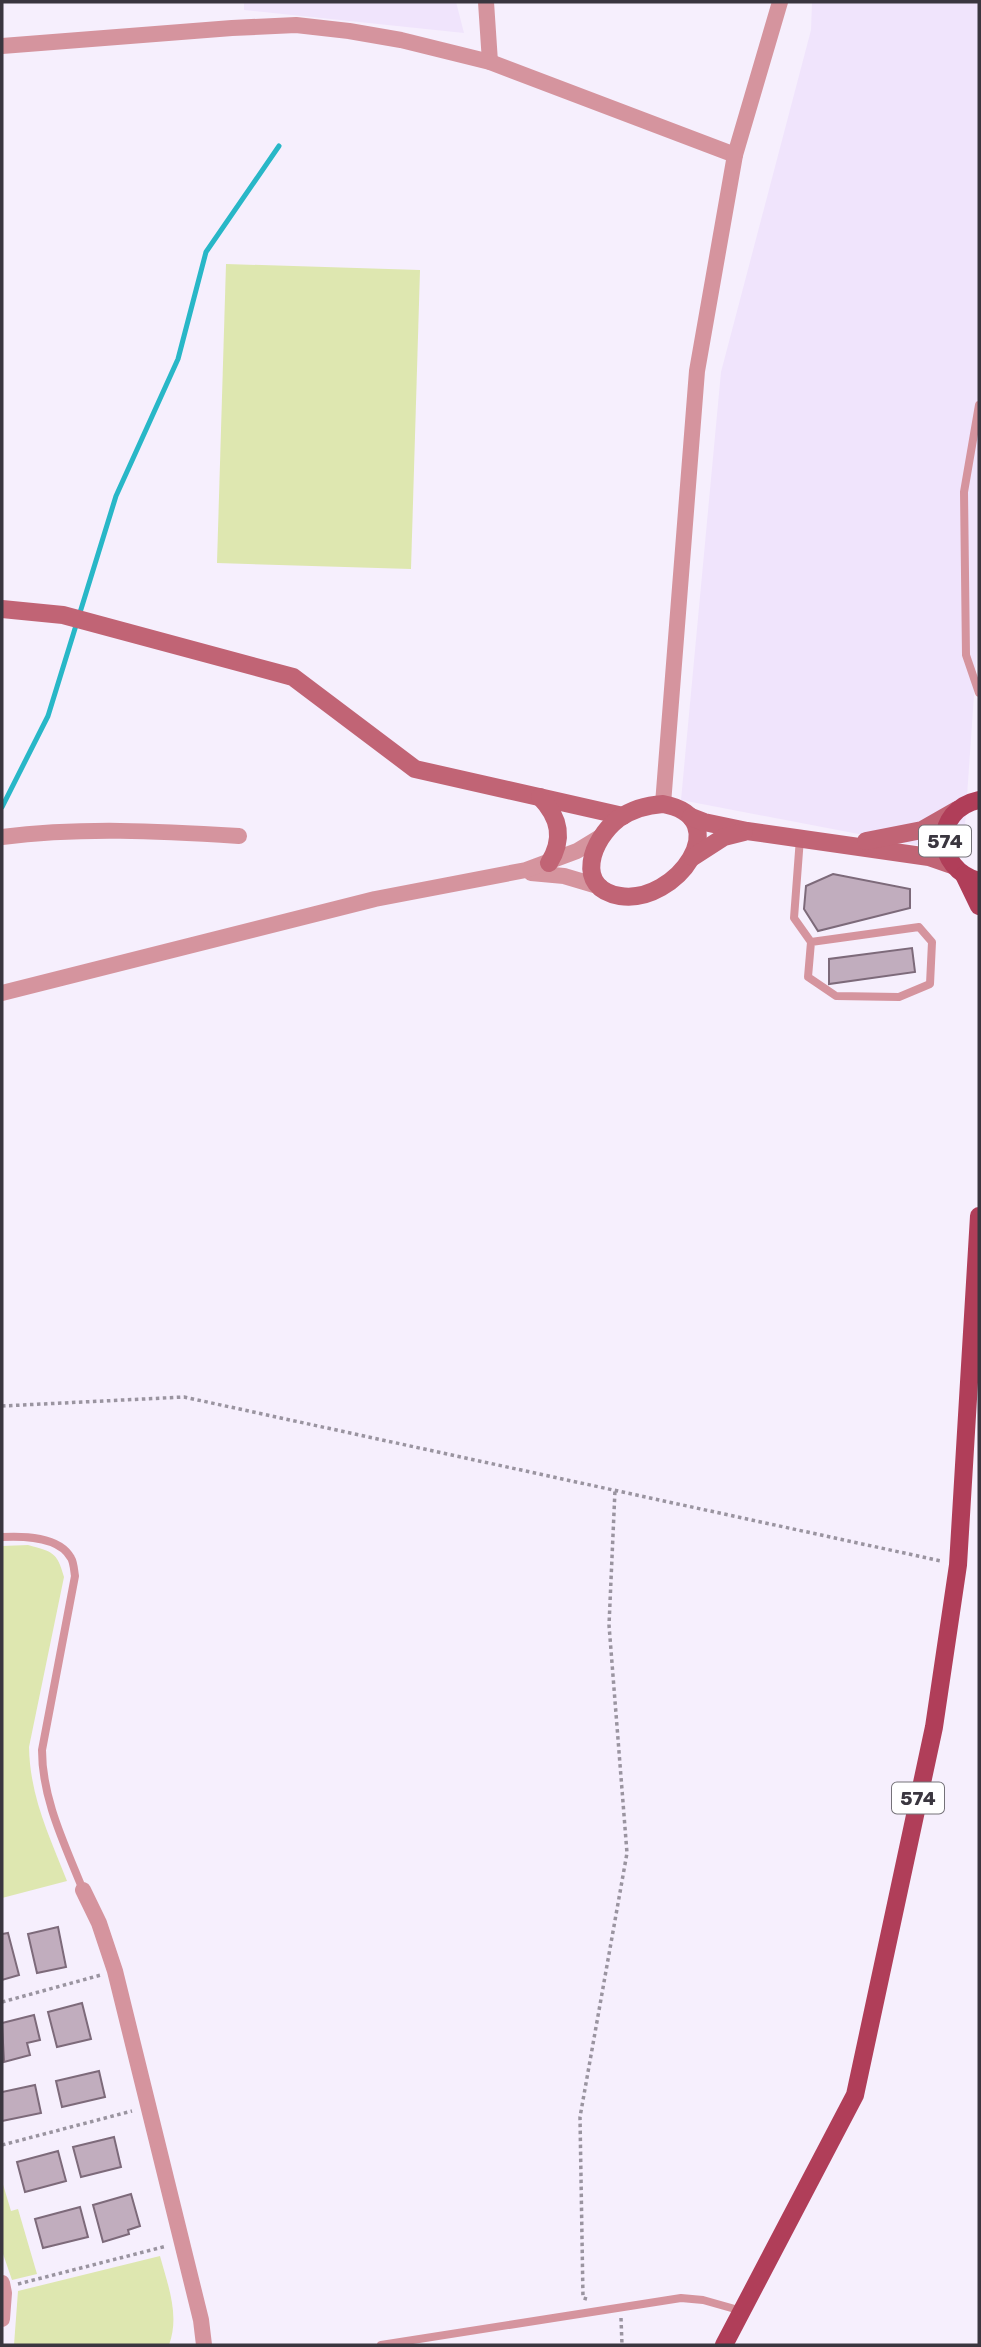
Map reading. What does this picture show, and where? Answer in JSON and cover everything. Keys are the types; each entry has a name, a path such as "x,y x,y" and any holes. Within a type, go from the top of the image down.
{"main road":[{"name":"574","path":"972,800 950,819 944,846 965,874 979,906"},
{"name":"574","path":"724,2345 855,2095 934,1727 958,1565 979,1216"}],"street":[{"path":"486,2 490,62"},
{"path":"663,804 696,371 735,155 780,2"},
{"path":"2,46 232,28 296,26 349,31 401,40 490,62 735,155"},
{"path":"2,609 63,615 293,677 415,769 623,816"},
{"path":"540,797 556,819 559,834 557,850 549,863"},
{"path":"849,844 922,830 972,800"},
{"path":"2,993 375,899 518,872 549,863 600,837 623,816 646,805 677,807 704,822 747,831 929,857 965,874"},
{"path":"691,817 697,832 693,857"},
{"path":"2,837 63,831 144,830 239,836"},
{"path":"518,872 564,876 621,896 647,894 674,879 693,857 724,837 747,831"},
{"path":"600,837 591,864 594,880 601,887"},
{"path":"83,1890 99,1923 115,1971 201,2320 204,2345"},
{"path":"2,2285 2,2319"}],"lane":[{"path":"979,405 964,492 966,655 979,694"},
{"path":"800,838 794,918 811,942 808,977 836,996 899,997 930,984 932,942 919,927 811,942"},
{"path":"2,1537 37,1538 55,1544 71,1558 75,1576 42,1750 42,1768 52,1813 83,1890"},
{"path":"381,2345 681,2298 703,2300 742,2311"}],"path":[{"path":"2,1406 184,1397 958,1565"},
{"path":"583,2298 580,2117 627,1853 608,1625 615,1490"},
{"path":"2,2002 115,1971"},
{"path":"2,2145 148,2107"},
{"path":"2,2285 181,2242"}],"shaded area":[{"path":"244,2 456,2 464,33 244,10"},
{"path":"812,2 979,2 979,623 963,854 681,800 721,372 811,30"}],"green space":[{"path":"226,264 420,270 411,569 217,563"},
{"path":"28,1545 43,1549 56,1557 64,1577 29,1747 37,1799 67,1881 2,1898 2,1546"},
{"path":"2,2181 11,2211 18,2209 37,2274 12,2280 2,2251"},
{"path":"160,2256 173,2312 169,2345 14,2345 18,2291"}],"building":[{"path":"833,874 910,889 910,908 818,931 804,909 806,886"},
{"path":"912,948 915,972 829,984 829,959"},
{"path":"58,1927 66,1967 37,1973 28,1934"},
{"path":"8,1933 19,1975 2,1980 2,1934"},
{"path":"82,2003 91,2039 57,2047 48,2012"},
{"path":"34,2015 40,2040 27,2043 30,2055 4,2062 2,2023"},
{"path":"99,2071 105,2097 62,2107 56,2081"},
{"path":"35,2085 41,2113 2,2121 2,2092"},
{"path":"114,2137 121,2167 81,2177 73,2147"},
{"path":"58,2151 66,2181 25,2192 17,2162"},
{"path":"131,2194 140,2226 128,2230 129,2234 103,2242 93,2205"},
{"path":"80,2207 88,2237 43,2248 35,2219"}],"waterway":[{"path":"2,807 48,716 116,496 178,359 206,252 279,146"}]}
